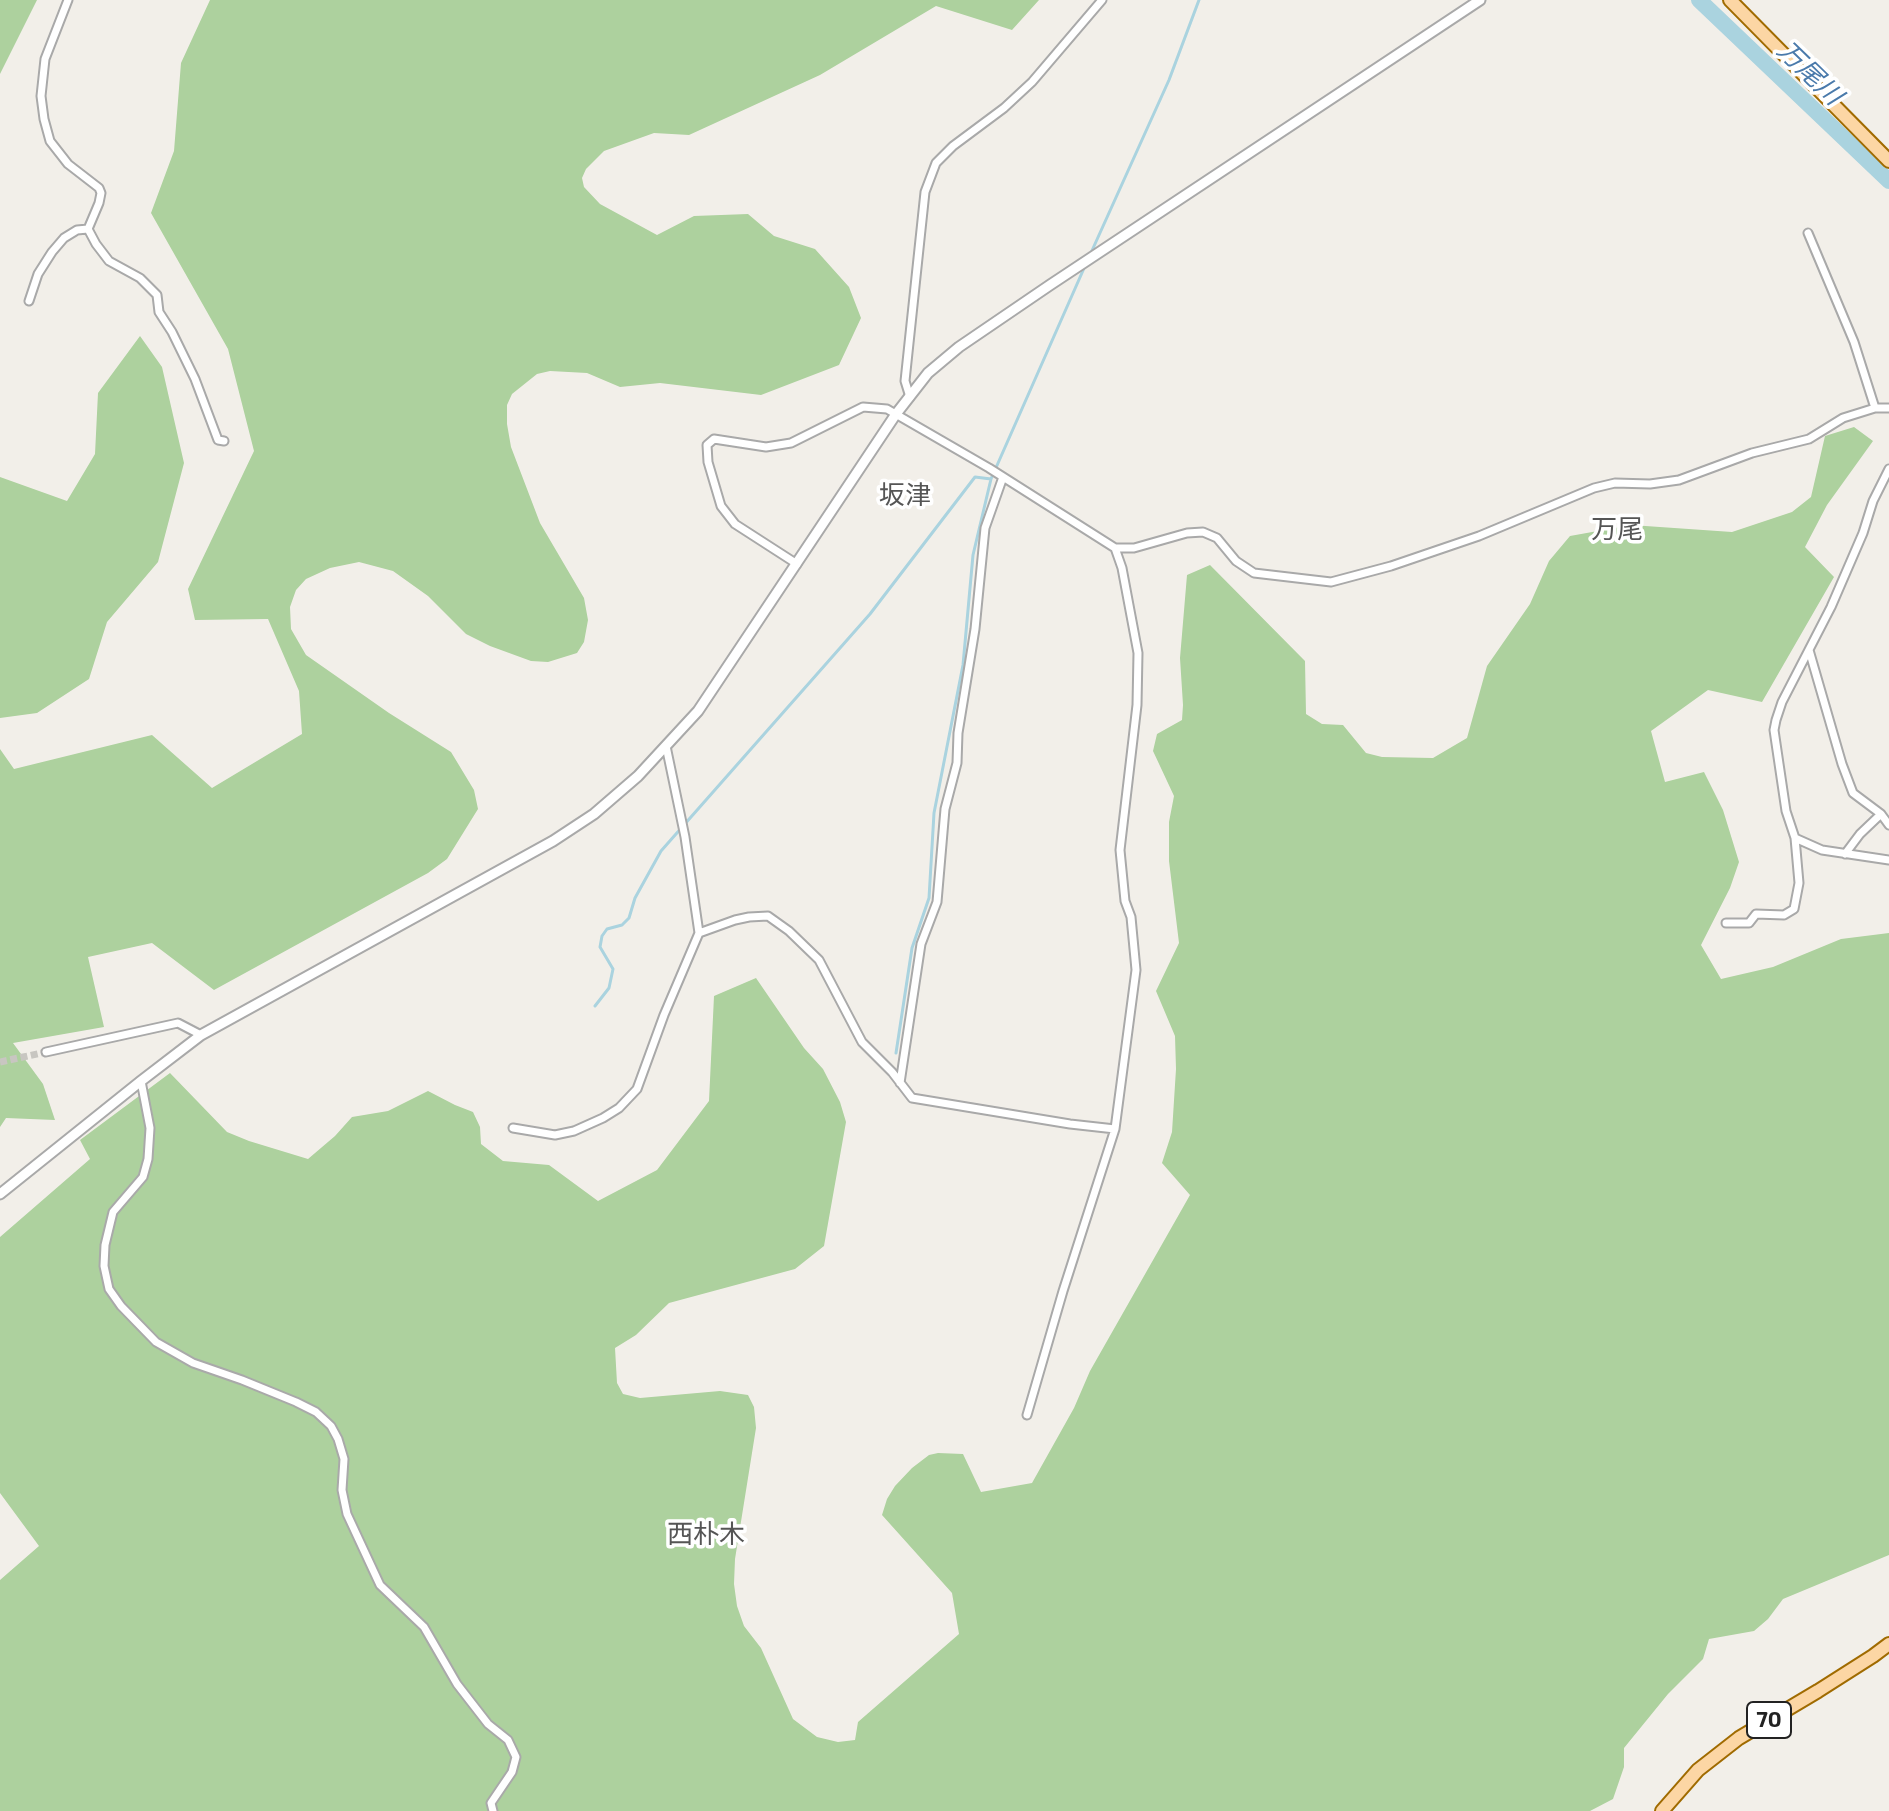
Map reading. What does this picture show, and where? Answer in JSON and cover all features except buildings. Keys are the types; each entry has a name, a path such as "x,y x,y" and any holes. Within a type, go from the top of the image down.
{"main road":[{"path":"1730,0 1889,161"},
{"name":"70","path":"1662,1811 1698,1770 1739,1738 1889,1644"}],"street":[{"path":"68,0 45,59 41,96 50,141 68,164 99,188 101,193 88,229"},
{"path":"910,397 905,381 923,207 936,163 1032,82 1102,0"},
{"path":"0,1194 201,1035 553,841 594,814 638,776 698,711 896,414 928,373 959,347 1080,265 1480,0"},
{"path":"29,301 38,274 52,252 64,238 77,230 88,229"},
{"path":"88,229 109,261 140,278 157,295 159,312 195,379 218,440 224,441"},
{"path":"1808,233 1854,342 1875,408"},
{"path":"797,564 735,524 721,506 708,462 707,445 714,439 766,447 791,443 863,407 887,409 989,468 1115,548 1134,548 1187,533 1203,532 1217,538 1236,561 1254,573 1331,582 1391,566 1479,536 1594,488 1615,483 1650,484 1679,480 1752,453 1809,439 1843,418 1875,408 1889,408"},
{"path":"1726,923 1749,923 1756,914 1784,915 1794,909 1799,883 1795,838 1784,802 1774,730 1782,702 1831,607 1889,469"},
{"path":"900,1083 921,944 937,902 945,809 957,763 958,733 975,629 985,528 1001,476"},
{"path":"1027,1415 1115,1129 1136,970 1120,850 1137,705 1138,653 1122,568 1115,548"},
{"path":"1809,650 1853,793 1881,814 1889,825"},
{"path":"513,1128 555,1135 574,1131 619,1108 637,1089 699,933 685,837 666,746"},
{"path":"1845,854 1881,814"},
{"path":"1795,838 1822,850 1889,860"},
{"path":"699,933 749,917 768,916 789,931 819,960 862,1042 912,1098 1115,1129"},
{"path":"46,1052 178,1023 201,1035"},
{"path":"141,1081 150,1128 148,1159 143,1177 113,1212 105,1245 104,1266 109,1289 156,1342 193,1363 296,1402 316,1412 331,1426 344,1459 342,1490 347,1514 380,1585 424,1627 457,1684 488,1724 508,1740 516,1757 512,1772 491,1803 493,1811"}],"green space":[{"path":"0,0 37,0 0,74"},
{"path":"210,0 1039,0 1012,30 936,6 820,75 689,135 654,133 604,151 586,169 582,178 584,187 600,204 657,235 694,216 748,214 774,236 815,249 849,287 861,318 839,365 761,395 660,383 620,387 587,373 550,371 537,374 512,394 507,405 511,447 540,523 584,598 588,620 584,642 577,653 548,662 531,661 490,646 466,634 428,596 393,571 359,562 330,568 306,579 296,590 290,607 291,629 306,655 451,752 474,790 478,809 447,859 428,873 214,990 152,943 88,957 104,1027 13,1043 43,1084 55,1120 6,1118 0,1127 0,749 14,769 152,735 212,788 302,734 299,691 268,619 195,620 188,589 254,451 228,349 151,213 174,151 181,63"},
{"path":"140,336 162,367 184,463 158,562 107,622 89,679 37,713 0,718 0,477 67,501 95,454 98,393"},
{"path":"1854,427 1873,441 1827,505 1805,547 1834,577 1762,702 1708,690 1651,731 1665,782 1704,772 1723,810 1739,862 1730,888 1701,945 1721,979 1773,967 1841,939 1889,933 1889,1555 1783,1599 1754,1631 1709,1639 1703,1659 1668,1694 1624,1748 1624,1767 1613,1799 1590,1811 0,1811 0,1580 39,1546 0,1493 0,1237 90,1159 80,1140 170,1073 227,1132 308,1159 352,1117 388,1111 428,1091 473,1112 480,1127 481,1144 503,1161 549,1165 598,1201 657,1170 709,1101 714,996 756,978 804,1048 823,1069 840,1102 846,1122 824,1246 795,1269 669,1303 636,1335 615,1348 617,1383 623,1394 640,1398 720,1391 748,1395 754,1407 756,1428 735,1559 737,1606 744,1626 761,1648 793,1719 817,1737 838,1742 855,1740 858,1722 959,1634 952,1593 882,1515 887,1499 912,1468 929,1455 938,1453 963,1454 981,1492 1032,1483 1074,1408 1090,1371 1190,1195 1162,1163 1172,1132 1175,1036 1156,991 1179,943 1169,861 1169,822 1174,796 1153,751 1157,734 1182,720 1180,658 1187,575 1210,565 1305,661 1306,714 1322,724 1343,725 1366,753 1382,757 1433,758 1467,738 1487,666 1530,604 1549,561 1570,536 1631,525 1732,532 1792,512 1811,497 1825,436"}],"waterway":[{"path":"1090,255 1169,80 1199,0"},
{"name":"万尾川","path":"1699,0 1889,181"},
{"path":"896,1053 912,948 929,898 934,813 963,665 973,555 991,479 1085,266"},
{"path":"595,1006 609,988 613,969 600,947 602,936 607,929 622,925 629,918 635,898 661,851 870,614 975,477 991,479"}],"tunnel":[{"path":"0,1062 46,1052"}],"district":[{"name":"坂津","path":"905,495"},
{"name":"万尾","path":"1617,529"},
{"name":"西朴木","path":"706,1534"}]}
